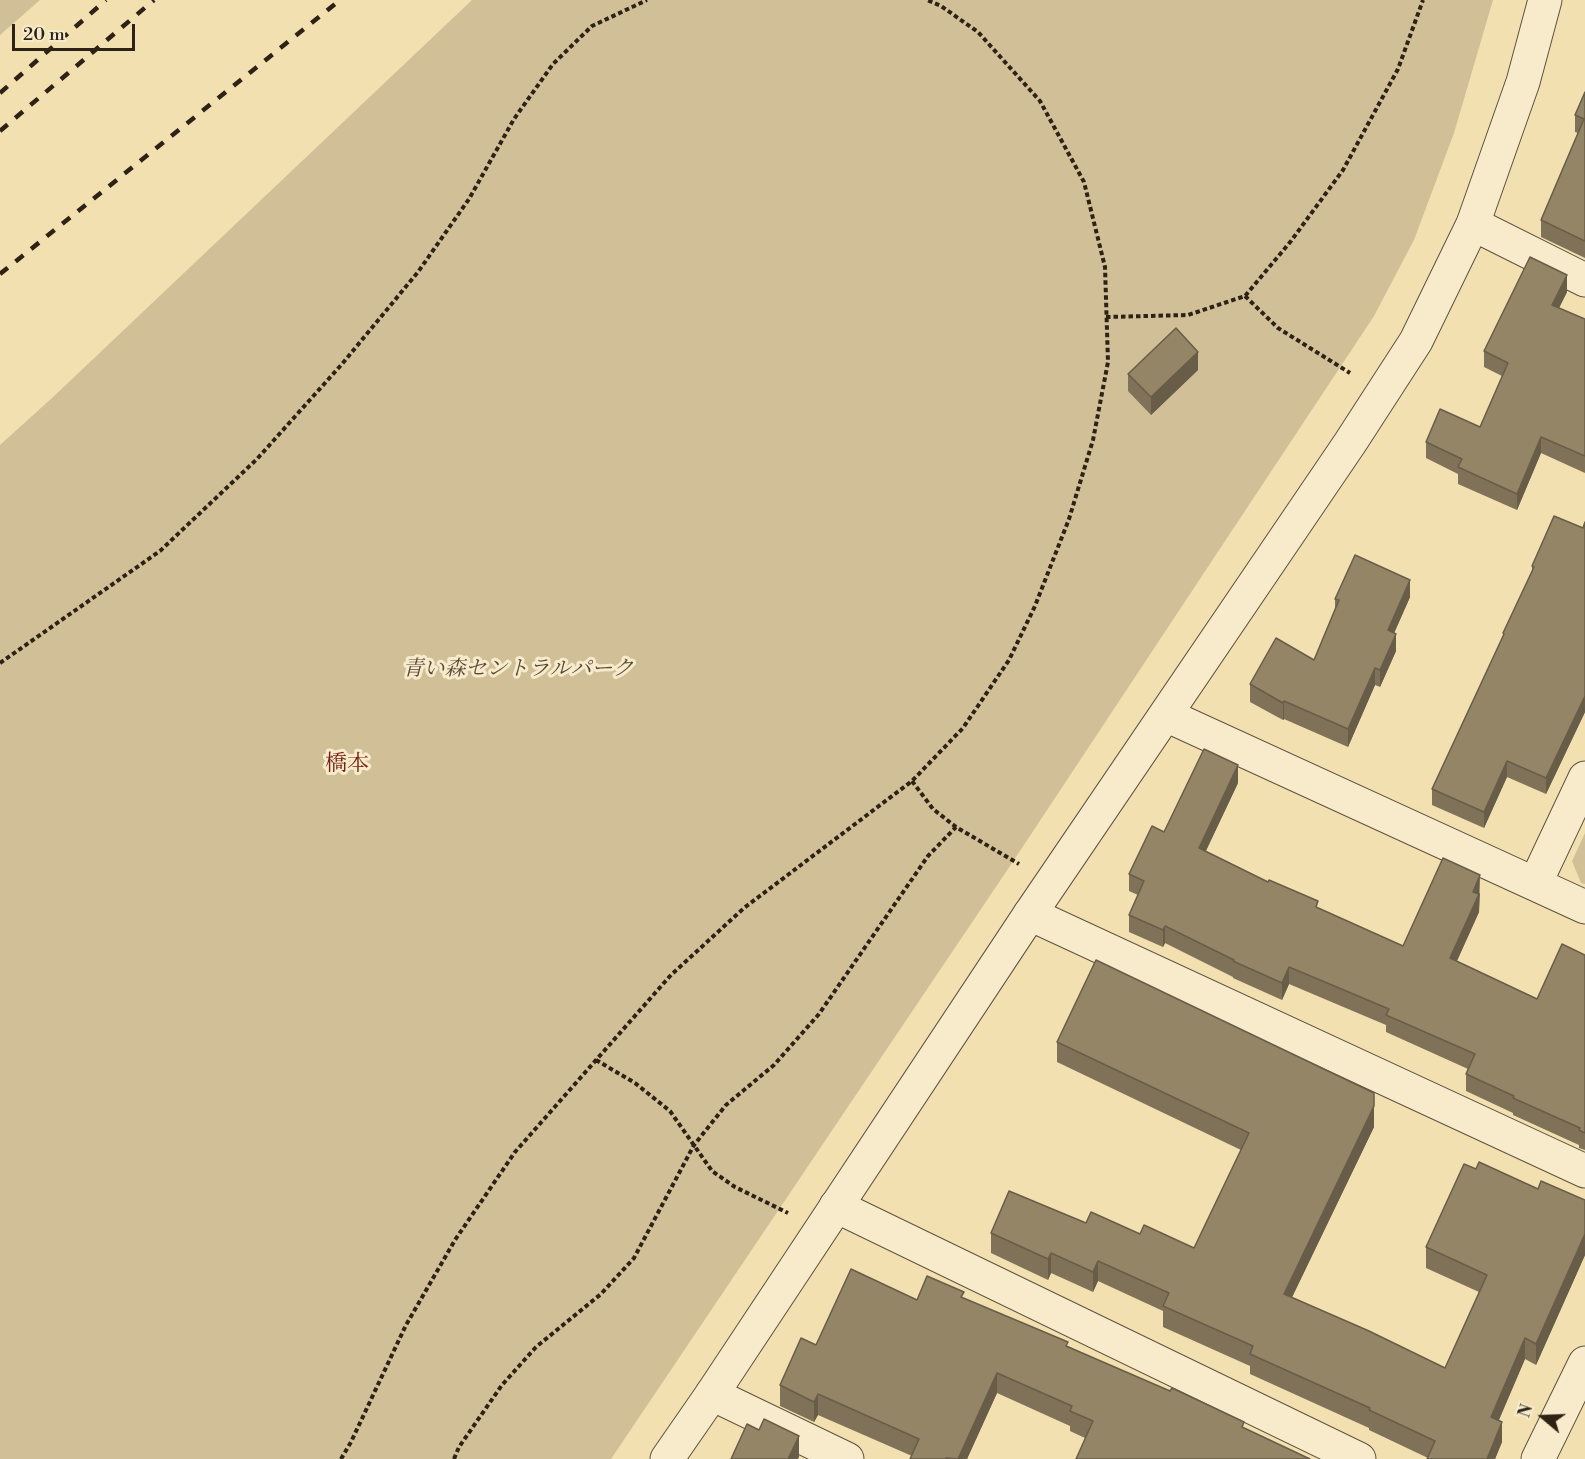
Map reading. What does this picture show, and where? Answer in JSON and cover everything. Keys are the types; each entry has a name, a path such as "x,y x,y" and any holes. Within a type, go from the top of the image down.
{"street":[{"path":"667,1459 1030,914 1350,443 1416,341 1473,224 1523,82 1545,0"},
{"path":"1473,224 1585,280"},
{"path":"1167,715 1585,907"},
{"path":"1535,884 1585,778"},
{"path":"1030,914 1585,1171"},
{"path":"836,1206 1359,1459"},
{"path":"1538,1459 1585,1363"},
{"path":"712,1394 847,1459"}],"path":[{"path":"0,663 160,551 257,459 342,364 418,272 469,199 514,119 554,64 592,26 646,0"},
{"path":"340,1459 351,1442 406,1325 455,1240 515,1152 671,975 744,909 912,781 963,728 1009,660 1035,606 1069,519 1093,440 1108,362 1105,267 1084,182 1040,100 978,32 940,6 927,0"},
{"path":"939,0 940,6"},
{"path":"1106,317 1188,315 1245,296 1291,241 1343,170 1398,69 1423,0"},
{"path":"1245,296 1278,328 1353,376"},
{"path":"912,781 933,809 956,827 1026,868"},
{"path":"454,1459 459,1447 502,1385 536,1347 601,1294 634,1258 694,1145 726,1105 774,1065 819,1014 928,856 956,827"},
{"path":"596,1060 635,1083 670,1111 712,1172 735,1187 790,1214"}],"green space":[{"path":"0,0 40,0 0,35"},
{"name":"青い森セントラルパーク","path":"472,0 1493,0 1454,133 1414,240 1374,316 1014,860 611,1459 0,1459 0,445"},
{"path":"1585,833 1585,884 1581,883 1572,861"}],"building":[{"path":"1585,92 1585,241 1541,220 1584,119 1575,115"},
{"path":"1530,257 1567,275 1552,305 1585,319 1585,456 1541,437 1517,494 1458,467 1462,459 1426,442 1440,409 1480,427 1508,363 1484,351"},
{"path":"1176,328 1198,352 1151,397 1128,374"},
{"path":"1554,516 1583,528 1585,522 1585,696 1546,778 1507,761 1484,812 1432,789 1534,567 1532,566"},
{"path":"1355,555 1410,580 1388,630 1396,634 1380,670 1375,668 1348,729 1284,701 1283,703 1250,684 1276,638 1314,660 1339,600 1335,599"},
{"path":"1204,749 1238,765 1199,848 1268,882 1269,880 1318,901 1316,907 1403,946 1443,858 1480,875 1473,892 1479,894 1450,958 1537,999 1562,944 1585,955 1585,1133 1579,1130 1580,1128 1466,1074 1475,1054 1386,1015 1389,1009 1289,967 1282,983 1165,926 1163,930 1129,915 1144,881 1129,874 1152,826 1164,832"},
{"path":"1096,960 1374,1093 1374,1106 1284,1294 1369,1331 1445,1368 1487,1275 1426,1247 1464,1164 1476,1169 1479,1162 1538,1189 1541,1181 1585,1200 1585,1234 1536,1344 1525,1338 1491,1417 1502,1422 1487,1459 1427,1459 1435,1441 1369,1410 1370,1408 1250,1354 1253,1346 1163,1306 1169,1293 1098,1261 1093,1272 1051,1253 1048,1259 991,1233 1009,1191 1086,1223 1091,1212 1140,1234 1144,1225 1194,1248 1249,1133 1057,1042"},
{"path":"851,1269 917,1300 927,1276 964,1292 961,1297 1068,1342 1066,1346 1170,1391 1172,1388 1244,1422 1242,1427 1310,1459 1076,1459 1093,1421 1070,1411 1072,1406 997,1373 958,1459 910,1459 919,1439 818,1394 814,1402 780,1385 801,1338 816,1345"},
{"path":"764,1419 799,1436 788,1459 731,1459 747,1424 759,1430"}],"railway":[{"path":"0,93 106,0"},
{"path":"0,131 154,0"},
{"path":"0,274 340,0"}],"district":[{"name":"橋本","path":"347,765"}]}
